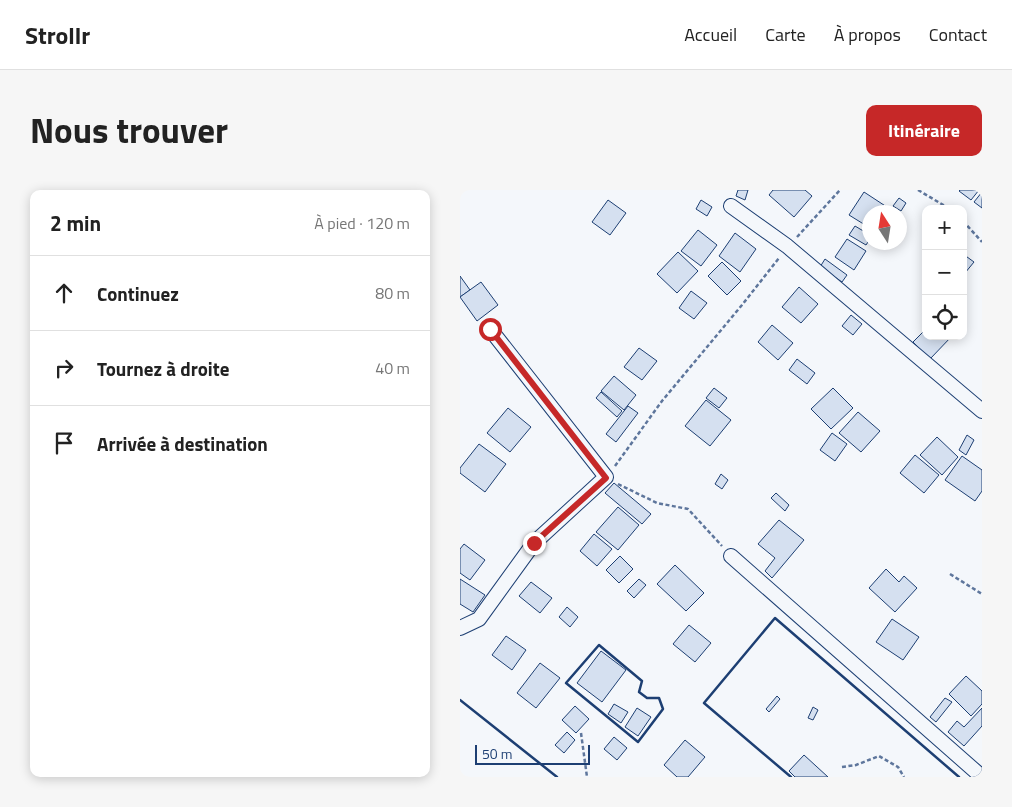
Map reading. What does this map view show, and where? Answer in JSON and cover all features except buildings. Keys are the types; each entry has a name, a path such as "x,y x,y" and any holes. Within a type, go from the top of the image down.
{"street":[{"path":"732,206 788,246 982,411"},
{"path":"460,628 479,620 534,543 606,478 490,329"},
{"path":"731,556 982,777"}],"path":[{"path":"731,556 688,509 657,503 606,478 662,402 788,246 840,190"},
{"path":"918,190 943,205"},
{"path":"967,225 982,242"},
{"path":"950,574 982,594"},
{"path":"581,733 587,777"},
{"path":"842,767 856,765 879,756 898,767 904,777"}],"wall":[{"path":"791,777 704,703 775,618 959,777"},
{"path":"599,645 642,681 639,692 647,698 659,698 663,709 638,742 566,683 599,645"},
{"path":"460,700 557,777"}],"route":[{"path":"490,329 606,478 534,543"}]}
